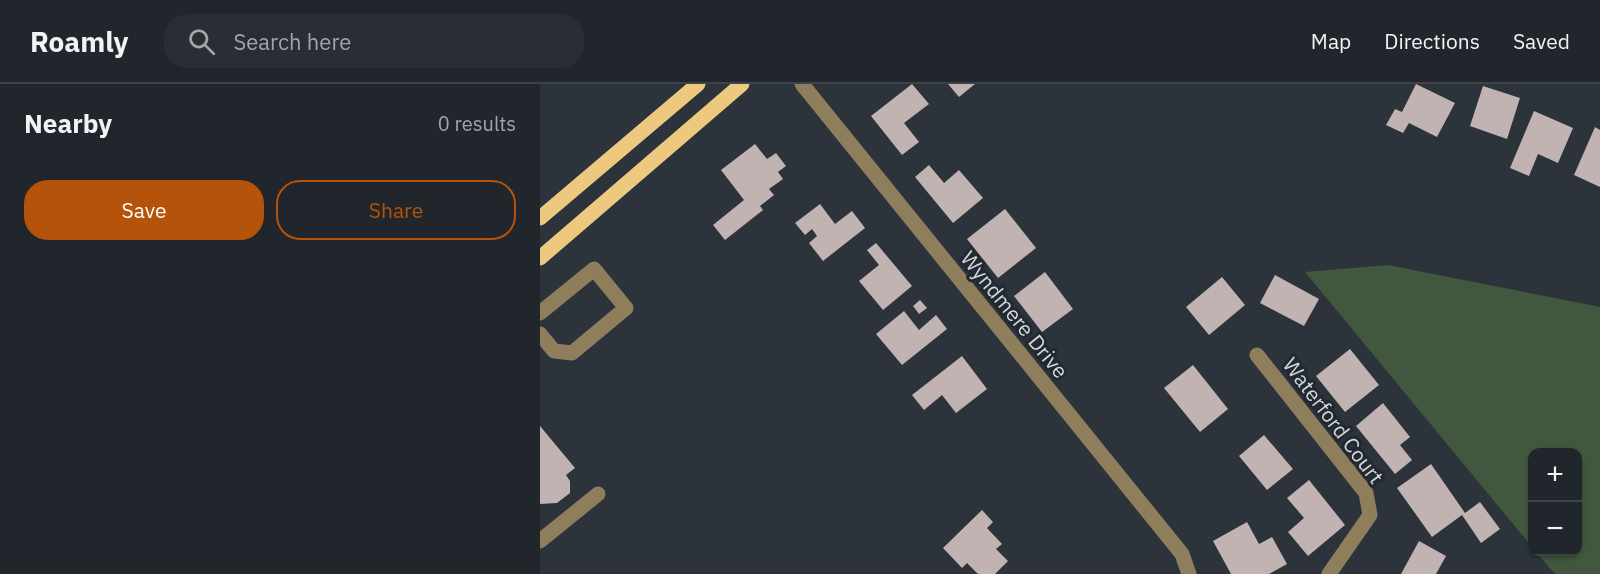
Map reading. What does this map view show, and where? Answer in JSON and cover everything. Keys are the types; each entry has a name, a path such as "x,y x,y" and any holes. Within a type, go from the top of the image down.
{"main road":[{"path":"540,218 698,84"},
{"path":"540,258 742,84"}],"street":[{"name":"Wyndmere Drive","path":"802,84 1182,554 1189,574"},
{"path":"540,313 594,269 626,308 572,353 554,351 540,334"},
{"name":"Waterford Court","path":"1257,356 1366,493 1370,514 1329,574"},
{"path":"540,541 598,494"}],"green space":[{"path":"1388,265 1600,307 1600,574 1555,574 1539,556 1582,556 1582,448 1528,448 1528,542 1305,272"}],"building":[{"path":"912,84 929,104 904,123 919,142 902,155 871,116"},
{"path":"948,84 975,84 959,97"},
{"path":"1416,84 1455,103 1437,137 1409,123 1403,133 1386,125 1395,109 1402,112"},
{"path":"1483,86 1520,98 1507,139 1470,126"},
{"path":"1534,111 1573,128 1558,163 1538,154 1529,176 1510,168"},
{"path":"1595,127 1600,130 1600,187 1574,175"},
{"path":"755,144 767,159 776,153 786,166 778,172 783,179 769,189 774,195 760,206 763,210 725,240 713,225 744,200 721,170"},
{"path":"929,165 944,183 959,170 983,198 953,223 915,177"},
{"path":"820,204 835,224 852,211 865,228 823,261 809,243 817,236 812,229 805,235 795,223"},
{"path":"1005,209 1036,248 998,278 967,239"},
{"path":"876,243 912,286 883,310 859,281 879,265 867,250"},
{"path":"1045,272 1073,309 1042,332 1014,296"},
{"path":"1275,275 1319,299 1304,326 1260,303"},
{"path":"1222,277 1245,305 1209,335 1186,307"},
{"path":"920,300 927,308 919,314 913,306"},
{"path":"904,311 919,330 936,315 947,329 902,365 876,334"},
{"path":"1350,349 1379,385 1345,412 1316,376"},
{"path":"962,356 987,389 956,413 942,395 924,410 912,395"},
{"path":"1193,365 1228,409 1200,432 1164,388"},
{"path":"1383,403 1410,437 1400,445 1412,460 1395,474 1356,426"},
{"path":"540,426 575,468 566,475 570,481 570,493 557,503 540,504"},
{"path":"1264,435 1293,469 1267,490 1239,456"},
{"path":"1431,464 1465,513 1480,502 1500,529 1481,543 1462,515 1432,537 1397,488"},
{"path":"1309,480 1345,525 1308,556 1288,532 1304,518 1287,498"},
{"path":"982,510 993,522 987,528 1002,544 996,549 1008,561 995,574 978,574 967,563 962,568 943,548"},
{"path":"1247,522 1259,544 1272,537 1287,564 1269,574 1231,574 1213,541"},
{"path":"1419,541 1446,556 1436,574 1401,574"}]}
